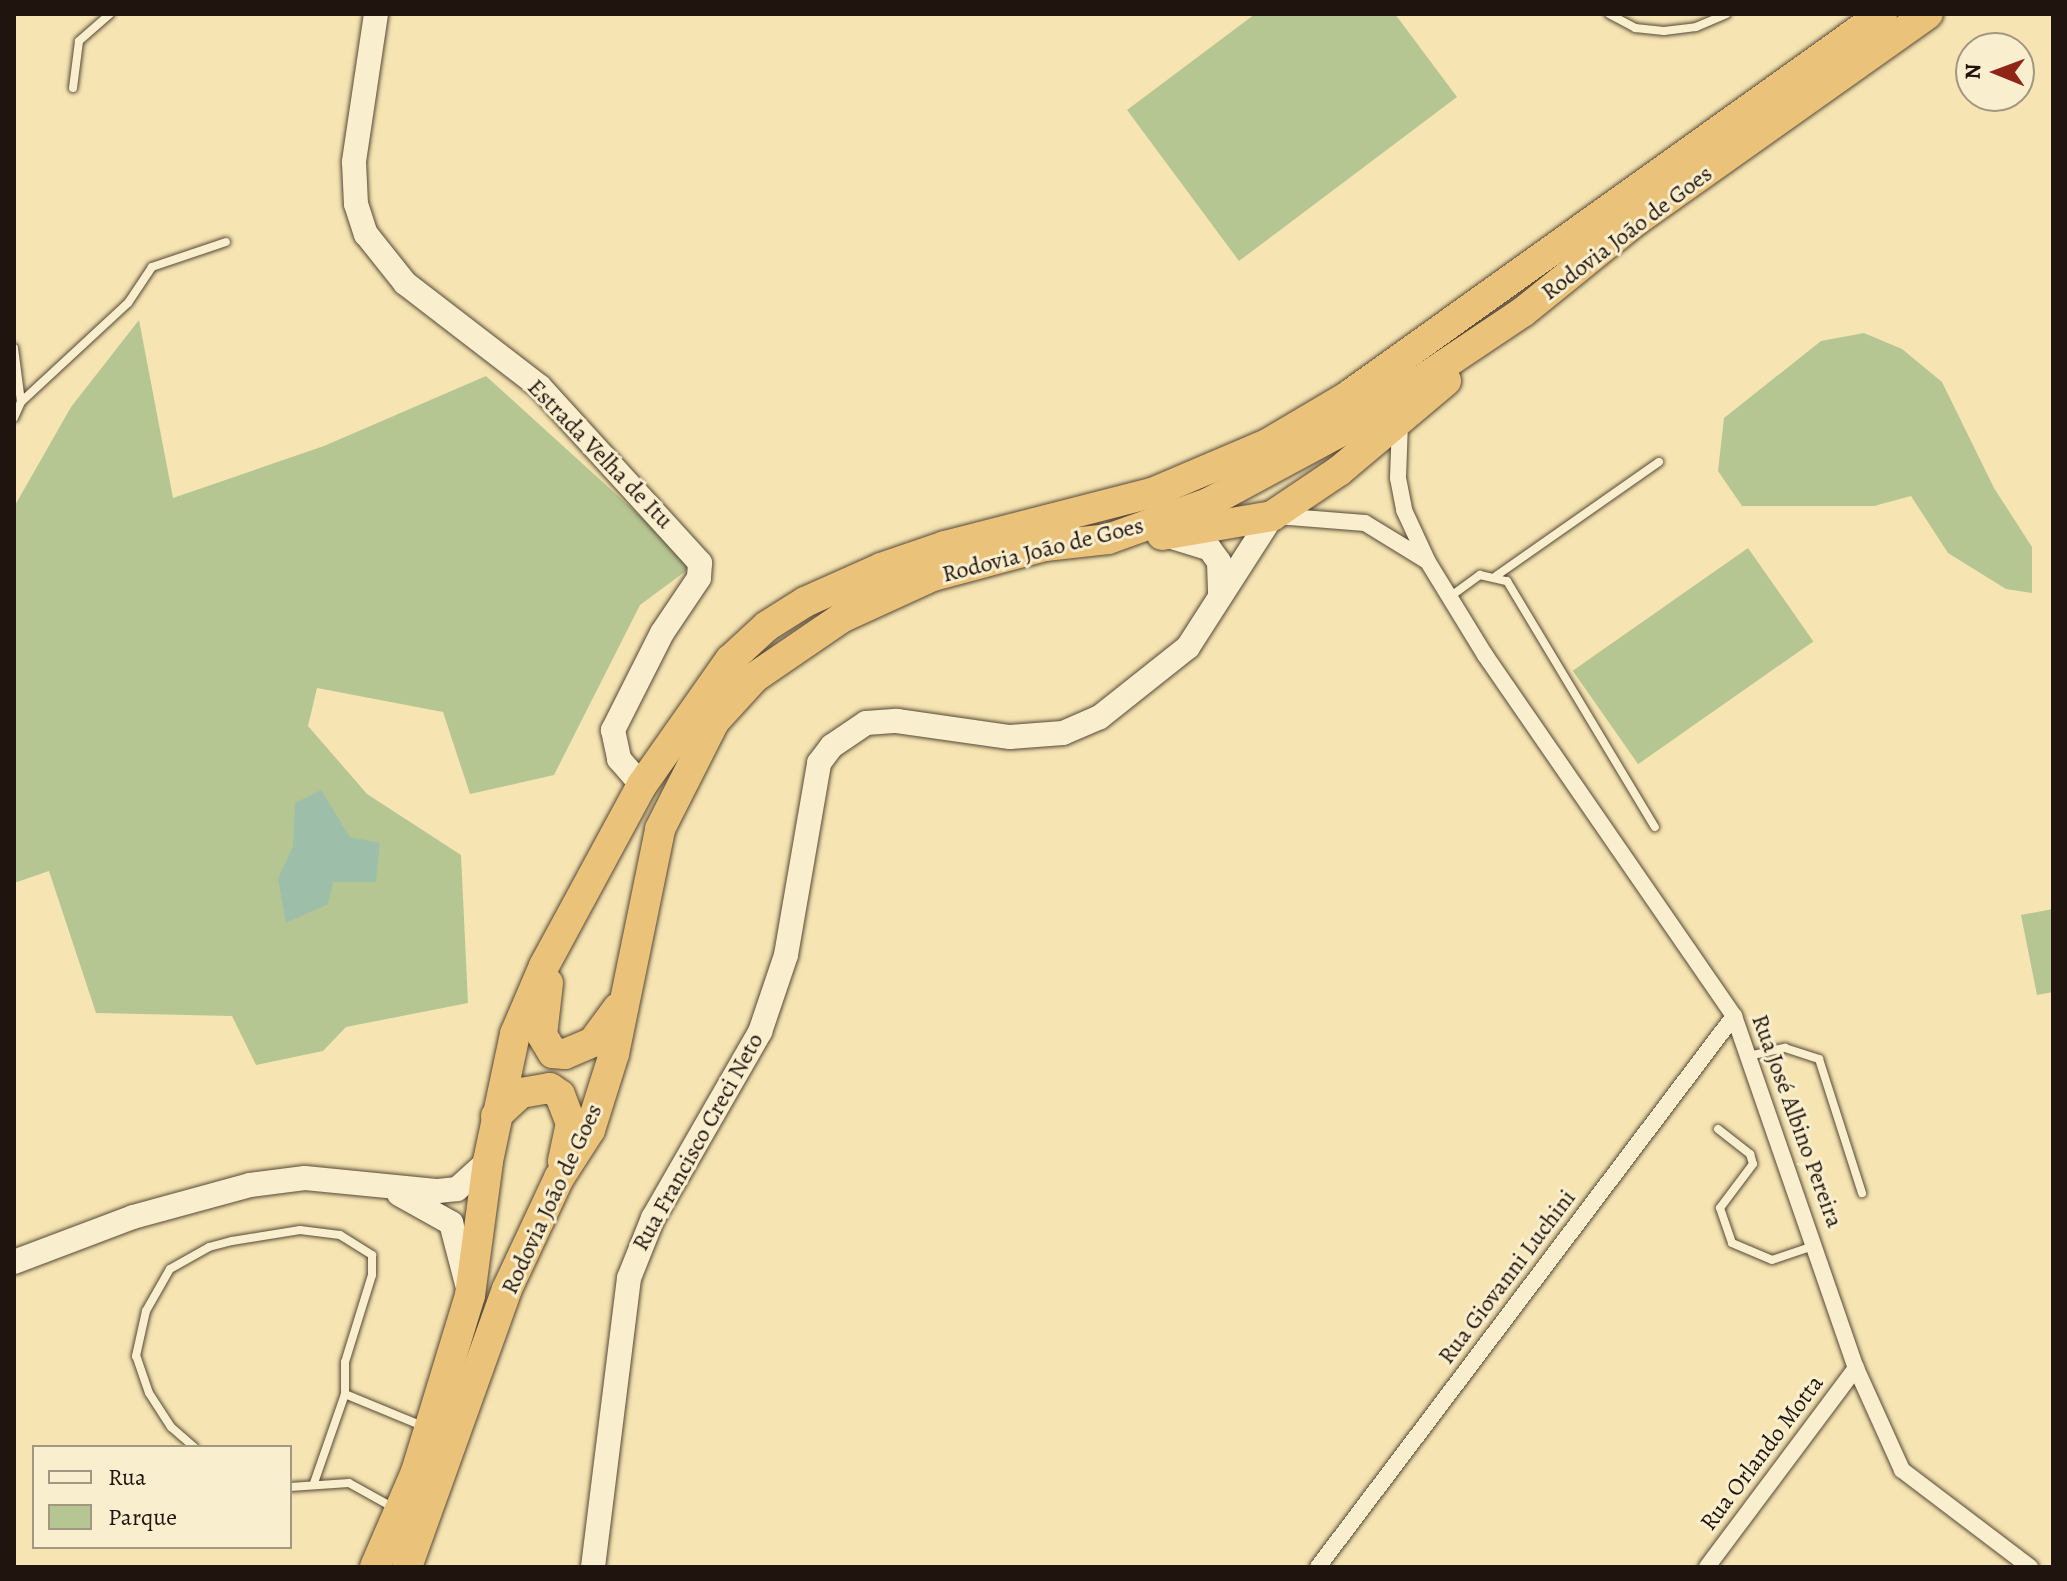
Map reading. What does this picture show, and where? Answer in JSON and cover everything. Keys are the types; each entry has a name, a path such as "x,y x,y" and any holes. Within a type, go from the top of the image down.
{"highway":[{"name":"Rodovia João de Goes","path":"375,1567 402,1513 470,1295 488,1161 515,1034 642,785 730,660 767,626 805,602 945,546 1152,493 1269,443 1348,396 1882,14"},
{"name":"Rodovia João de Goes","path":"407,1567 507,1289 559,1178 590,1130 624,1000 660,829 714,722 755,677 843,617 933,576 1045,546 1108,539 1208,503 1360,421 1523,312 1634,222 1928,14"},
{"path":"1108,539 1161,535 1272,516 1400,423 1523,312"},
{"path":"567,928 547,988 542,1017 545,1046 565,1054 579,1051 607,1026 624,1000"},
{"path":"496,1116 521,1093 550,1088 560,1095 571,1123 559,1178"}],"main road":[{"name":"Estrada Velha de Itu","path":"376,14 354,162 356,204 366,234 405,283 540,387 700,563 699,578 662,633 613,730 619,759 642,785"},
{"name":"Rua Francisco Creci Neto","path":"593,1567 629,1278 653,1218 760,1032 786,955 819,763 842,738 866,723 897,721 1010,737 1063,733 1132,695 1188,647 1272,516"},
{"path":"1161,535 1209,548 1219,562 1220,595"},
{"path":"14,1262 133,1217 250,1185 305,1178 386,1188 457,1189 488,1161"},
{"path":"386,1188 451,1223 470,1295"}],"street":[{"name":"Rua José Albino Pereira","path":"1400,423 1398,478 1404,510 1428,562 1485,655 1734,1016 1817,1245 1856,1368 1902,1470 2030,1567"},
{"name":"Rua José Albino Pereira","path":"1272,516 1323,516 1365,523 1428,562"},
{"name":"Rua Giovanni Luchini","path":"1318,1567 1734,1016"},
{"name":"Rua Orlando Motta","path":"1707,1567 1856,1368"}],"lane":[{"path":"73,88 79,41 110,14"},
{"path":"1609,14 1635,28 1664,31 1696,27 1726,14"},
{"path":"14,418 21,402 128,303 152,267 226,242"},
{"path":"14,348 21,402"},
{"path":"1496,576 1659,462"},
{"path":"1451,596 1480,575 1496,576 1507,581 1655,827"},
{"path":"1748,1057 1785,1048 1819,1059 1862,1193"},
{"path":"1718,1129 1750,1154 1753,1164 1720,1208 1732,1243 1772,1260 1817,1245"},
{"path":"192,1445 171,1427 149,1393 136,1356 146,1311 170,1269 209,1247 300,1230 340,1235 366,1248 372,1255 372,1275 347,1354 345,1394 314,1483"},
{"path":"345,1394 429,1428"},
{"path":"292,1487 314,1483 362,1487 402,1513"}],"green space":[{"path":"1255,14 1395,14 1457,97 1239,261 1127,110"},
{"path":"139,320 173,498 324,446 486,376 694,565 640,605 554,775 470,794 443,712 317,688 308,726 367,794 461,855 468,1003 346,1027 323,1051 256,1065 232,1016 96,1013 49,871 14,883 14,507 71,407"},
{"path":"1864,333 1902,349 1942,382 1994,488 2032,547 2032,593 2006,589 1948,553 1911,496 1874,506 1742,506 1718,471 1724,418 1821,341"},
{"path":"1748,548 1813,641 1638,764 1573,671"},
{"path":"2053,909 2053,992 2037,995 2021,915"}],"shaded area":[{"path":"321,790 350,837 380,843 376,882 333,882 328,904 286,923 278,879 293,846 295,803"}]}
